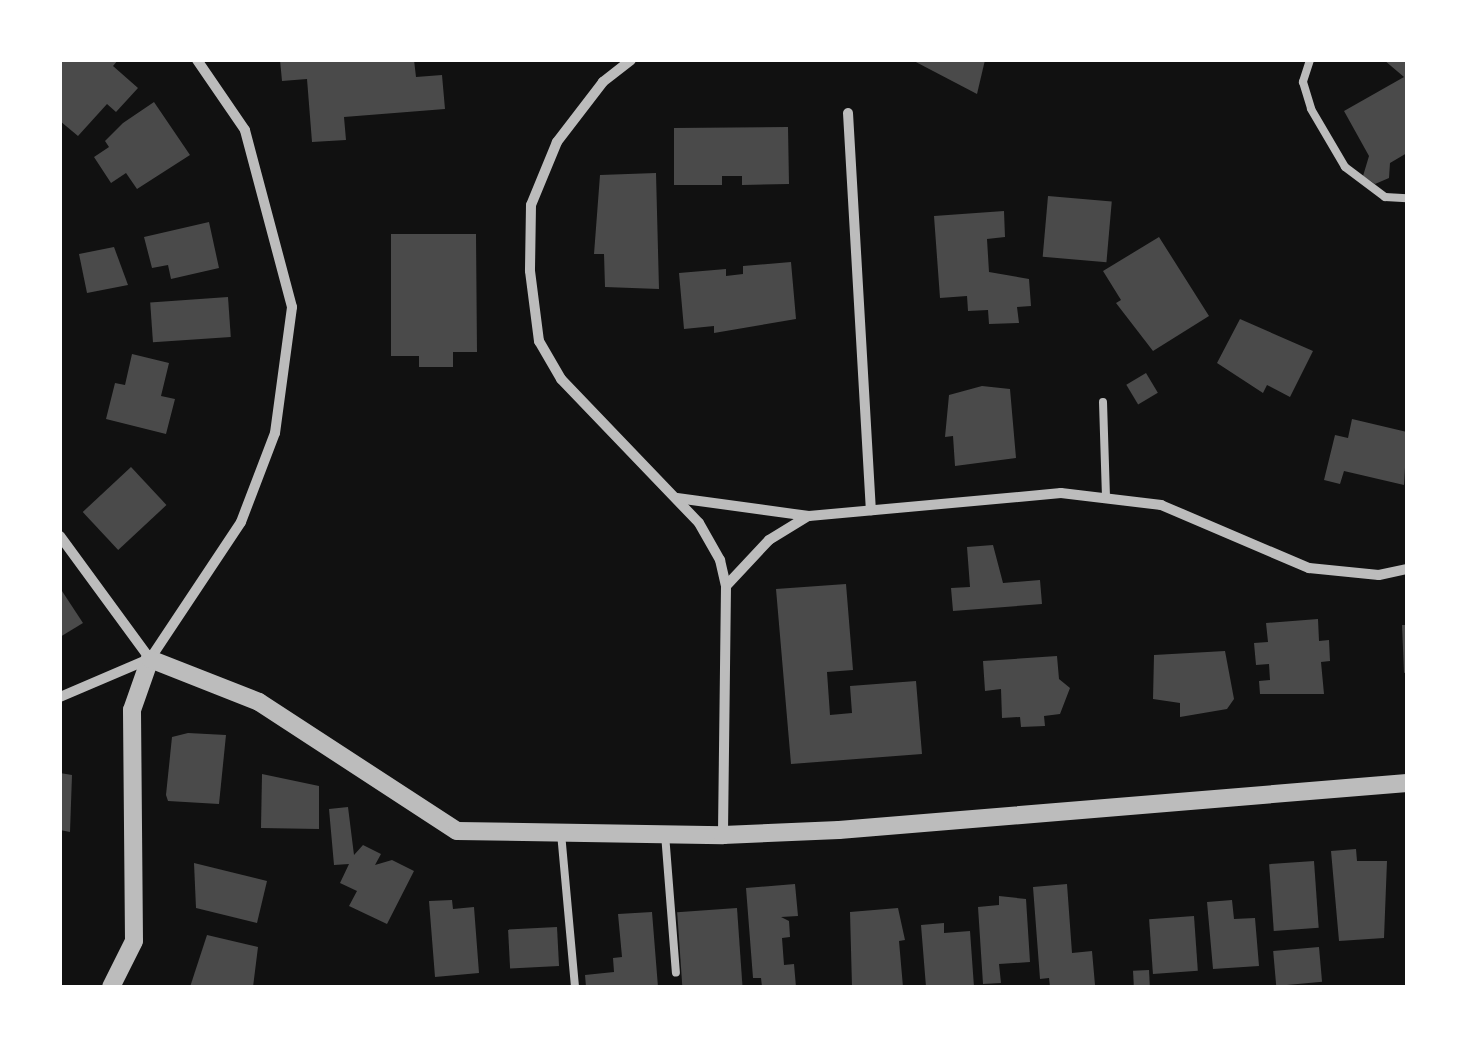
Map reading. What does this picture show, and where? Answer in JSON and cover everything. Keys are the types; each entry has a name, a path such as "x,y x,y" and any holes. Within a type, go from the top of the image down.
{"street":[{"path":"111,987 134,941 132,710 150,659 241,522 275,433 292,308 244,130 197,60"},
{"path":"631,60 603,82 557,142 531,205 530,271 539,341 561,379 678,498 711,541 726,586 723,835"},
{"path":"848,112 871,510"},
{"path":"678,498 808,516 1061,492 1162,506 1309,568 1379,575 1407,569"},
{"path":"726,586 768,540 808,516"},
{"path":"60,536 150,659 259,702 456,831 723,835 1407,783"},
{"path":"60,697 150,659"}],"lane":[{"path":"1310,60 1303,82 1311,109 1346,167 1385,197 1407,198"},
{"path":"1103,402 1106,498"},
{"path":"561,833 575,987"},
{"path":"665,834 676,973"}],"building":[{"path":"60,60 118,60 113,66 138,88 116,112 107,104 78,136 60,121"},
{"path":"280,60 414,60 416,77 442,75 445,109 344,117 346,140 312,142 307,79 282,81"},
{"path":"912,60 985,60 977,94"},
{"path":"1384,60 1407,60 1407,153 1390,163 1389,178 1375,184 1363,176 1369,156 1344,111 1404,77"},
{"path":"154,102 190,155 137,189 126,173 111,183 94,157 109,147 105,141 123,123"},
{"path":"788,127 789,184 742,185 742,176 722,176 722,185 674,185 674,128"},
{"path":"656,173 659,289 605,287 604,254 594,254 600,175"},
{"path":"1048,196 1112,202 1106,262 1043,257"},
{"path":"1004,211 1005,237 987,239 989,272 1029,279 1031,306 1017,307 1019,323 989,324 988,310 968,311 967,296 940,298 934,216"},
{"path":"209,222 219,268 171,279 168,265 152,268 144,237"},
{"path":"391,234 476,234 477,352 453,352 453,367 419,367 419,356 391,356"},
{"path":"1159,237 1209,316 1153,351 1116,303 1121,300 1103,271"},
{"path":"114,247 128,285 87,293 79,254"},
{"path":"791,262 796,319 714,333 714,326 684,329 679,273 726,269 726,276 743,274 743,266"},
{"path":"228,297 231,337 153,342 150,302"},
{"path":"1240,319 1313,351 1290,397 1267,385 1263,393 1217,363"},
{"path":"132,354 169,363 161,396 175,399 166,434 106,419 115,383 125,385"},
{"path":"1146,373 1158,393 1138,405 1126,385"},
{"path":"982,386 1010,389 1016,458 955,466 953,436 945,437 949,395"},
{"path":"1352,419 1407,432 1404,485 1344,471 1340,484 1324,480 1335,435 1348,438"},
{"path":"131,467 166,505 118,550 83,512"},
{"path":"993,545 1003,583 1040,580 1042,604 953,611 951,588 970,587 967,547"},
{"path":"846,584 853,670 827,672 830,715 852,713 850,686 916,681 922,754 791,764 776,589"},
{"path":"60,588 83,623 60,637"},
{"path":"1318,619 1319,641 1329,640 1330,661 1321,662 1324,694 1260,694 1259,681 1270,680 1269,664 1256,665 1254,643 1268,642 1266,623"},
{"path":"1402,625 1407,625 1404,673"},
{"path":"1225,651 1234,699 1227,709 1180,717 1180,703 1153,699 1154,655"},
{"path":"1057,656 1059,679 1070,688 1060,714 1044,716 1045,726 1021,727 1020,717 1002,718 1001,689 985,691 983,661"},
{"path":"188,733 226,735 219,804 168,801 172,737"},
{"path":"60,773 72,775 70,832 60,830"},
{"path":"262,774 319,786 319,829 261,828"},
{"path":"348,807 354,855 363,845 381,854 375,865 392,860 414,871 387,924 349,906 357,891 340,883 349,864 334,865 329,809"},
{"path":"1356,849 1357,861 1387,861 1384,938 1339,941 1331,851"},
{"path":"1314,861 1319,928 1274,931 1269,864"},
{"path":"194,863 267,881 257,923 196,908"},
{"path":"795,884 798,916 781,917 789,921 790,937 782,938 784,965 794,964 796,987 762,987 761,978 753,978 746,888"},
{"path":"1067,884 1072,953 1092,951 1095,985 1050,987 1049,978 1040,979 1033,887"},
{"path":"999,896 1026,899 1030,962 999,964 1001,983 983,984 978,907 999,905"},
{"path":"452,900 453,909 474,907 479,973 435,977 429,901"},
{"path":"1232,900 1234,919 1255,918 1259,966 1213,969 1207,902"},
{"path":"737,908 743,987 682,987 677,912"},
{"path":"898,908 905,940 899,941 903,987 852,987 850,912"},
{"path":"652,912 658,987 586,987 585,975 614,972 613,958 622,957 618,914"},
{"path":"1194,916 1198,971 1153,974 1149,919"},
{"path":"944,923 944,933 970,931 974,987 926,987 921,925"},
{"path":"557,927 559,966 510,969 508,930"},
{"path":"207,935 258,947 253,987 190,987"},
{"path":"1319,947 1322,982 1276,986 1273,951"},
{"path":"1149,970 1150,987 1134,987 1133,971"}]}
